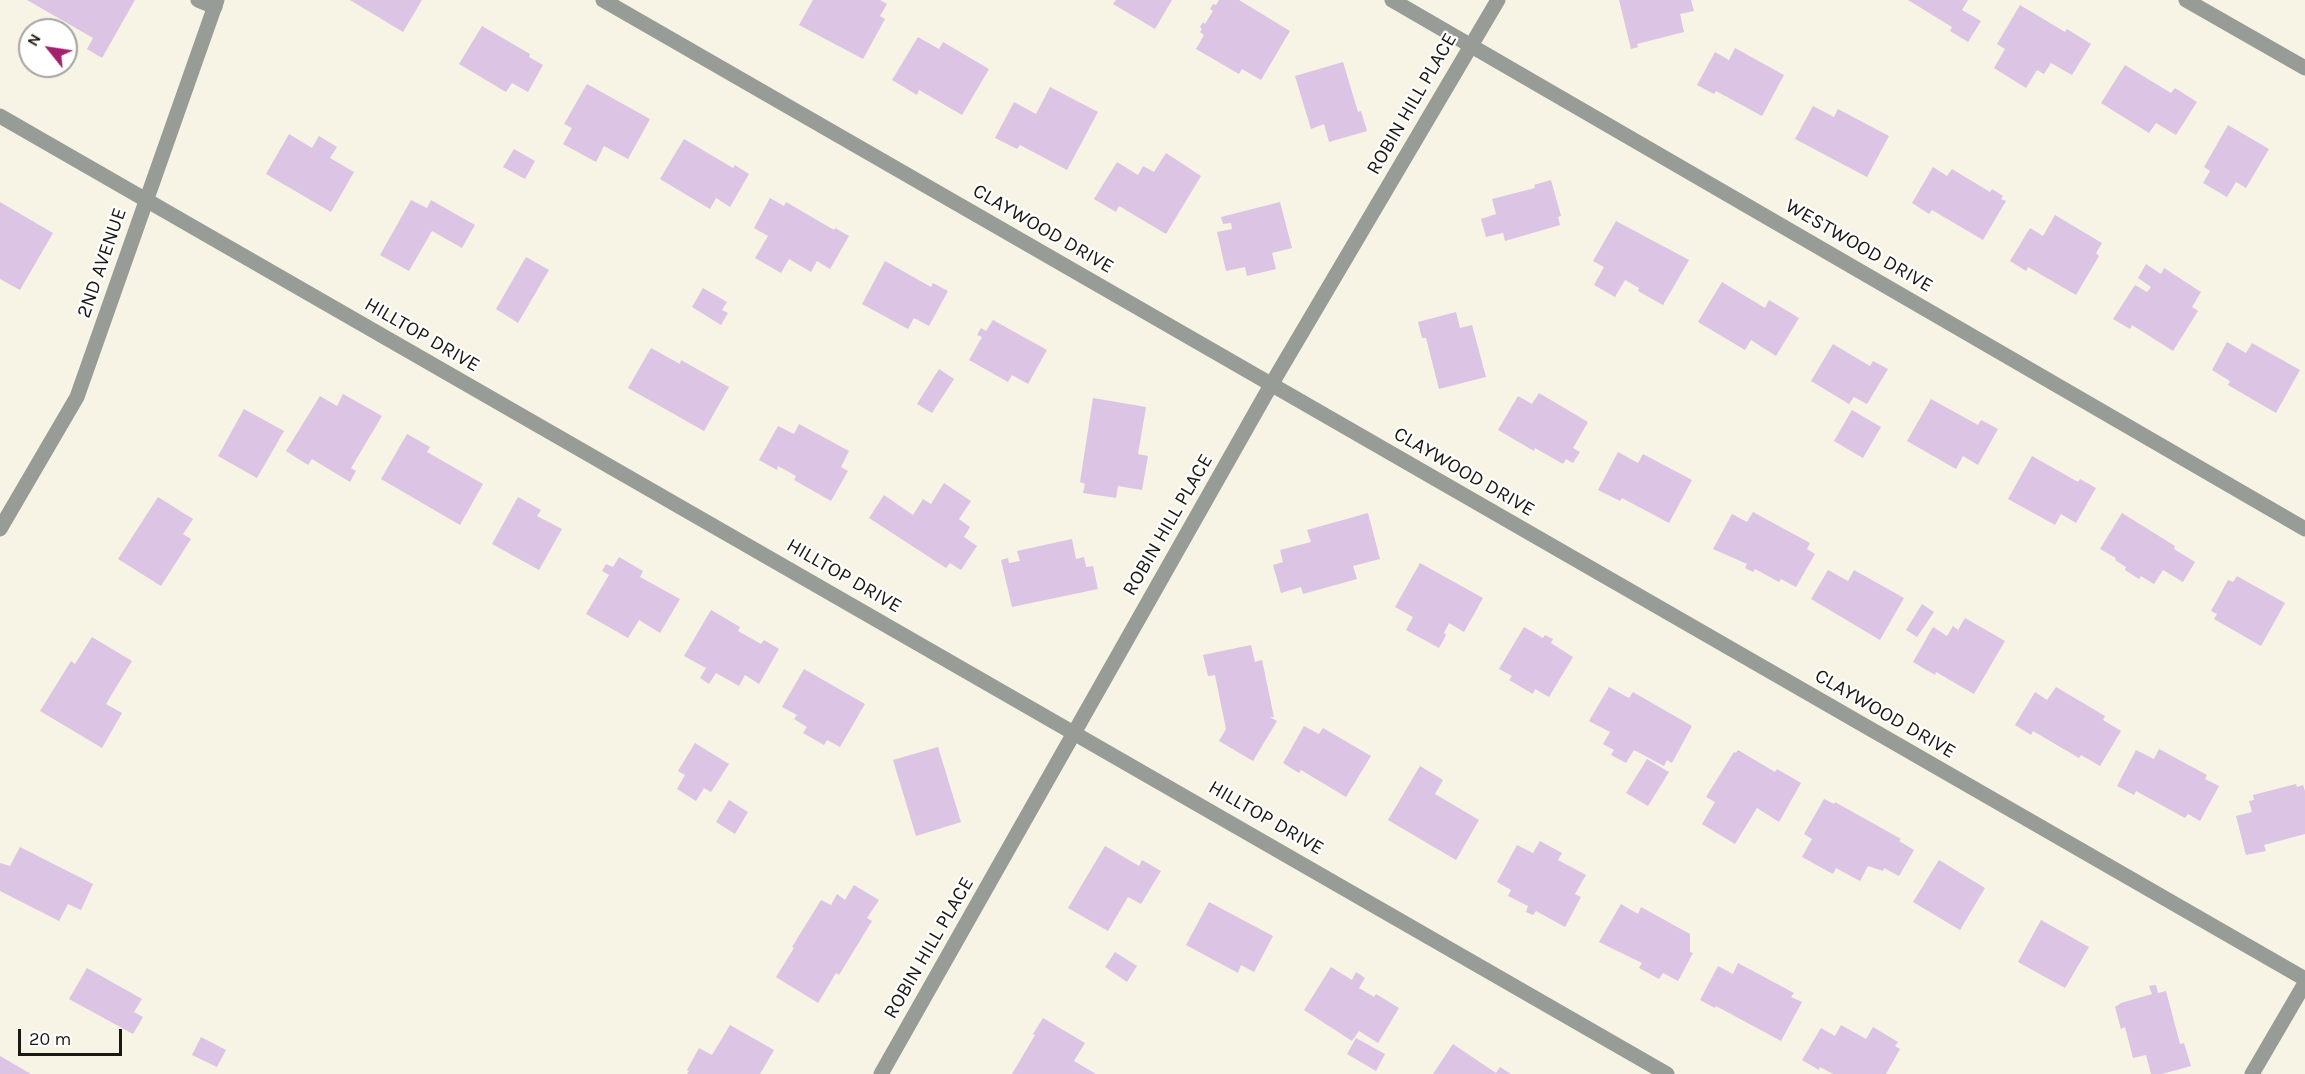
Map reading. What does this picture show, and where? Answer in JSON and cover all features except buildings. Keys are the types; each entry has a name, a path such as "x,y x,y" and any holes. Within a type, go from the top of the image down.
{"street":[{"path":"198,0 216,4"},
{"name":"CLAYWOOD DRIVE","path":"603,0 2305,981"},
{"name":"WESTWOOD DRIVE","path":"1392,0 2305,529"},
{"name":"ROBIN HILL PLACE","path":"881,1074 1271,385 1498,0"},
{"path":"2186,0 2305,68"},
{"name":"2ND AVENUE","path":"0,528 77,397 216,4"},
{"name":"HILLTOP DRIVE","path":"0,116 1667,1074"},
{"path":"2252,1074 2305,981"}]}
